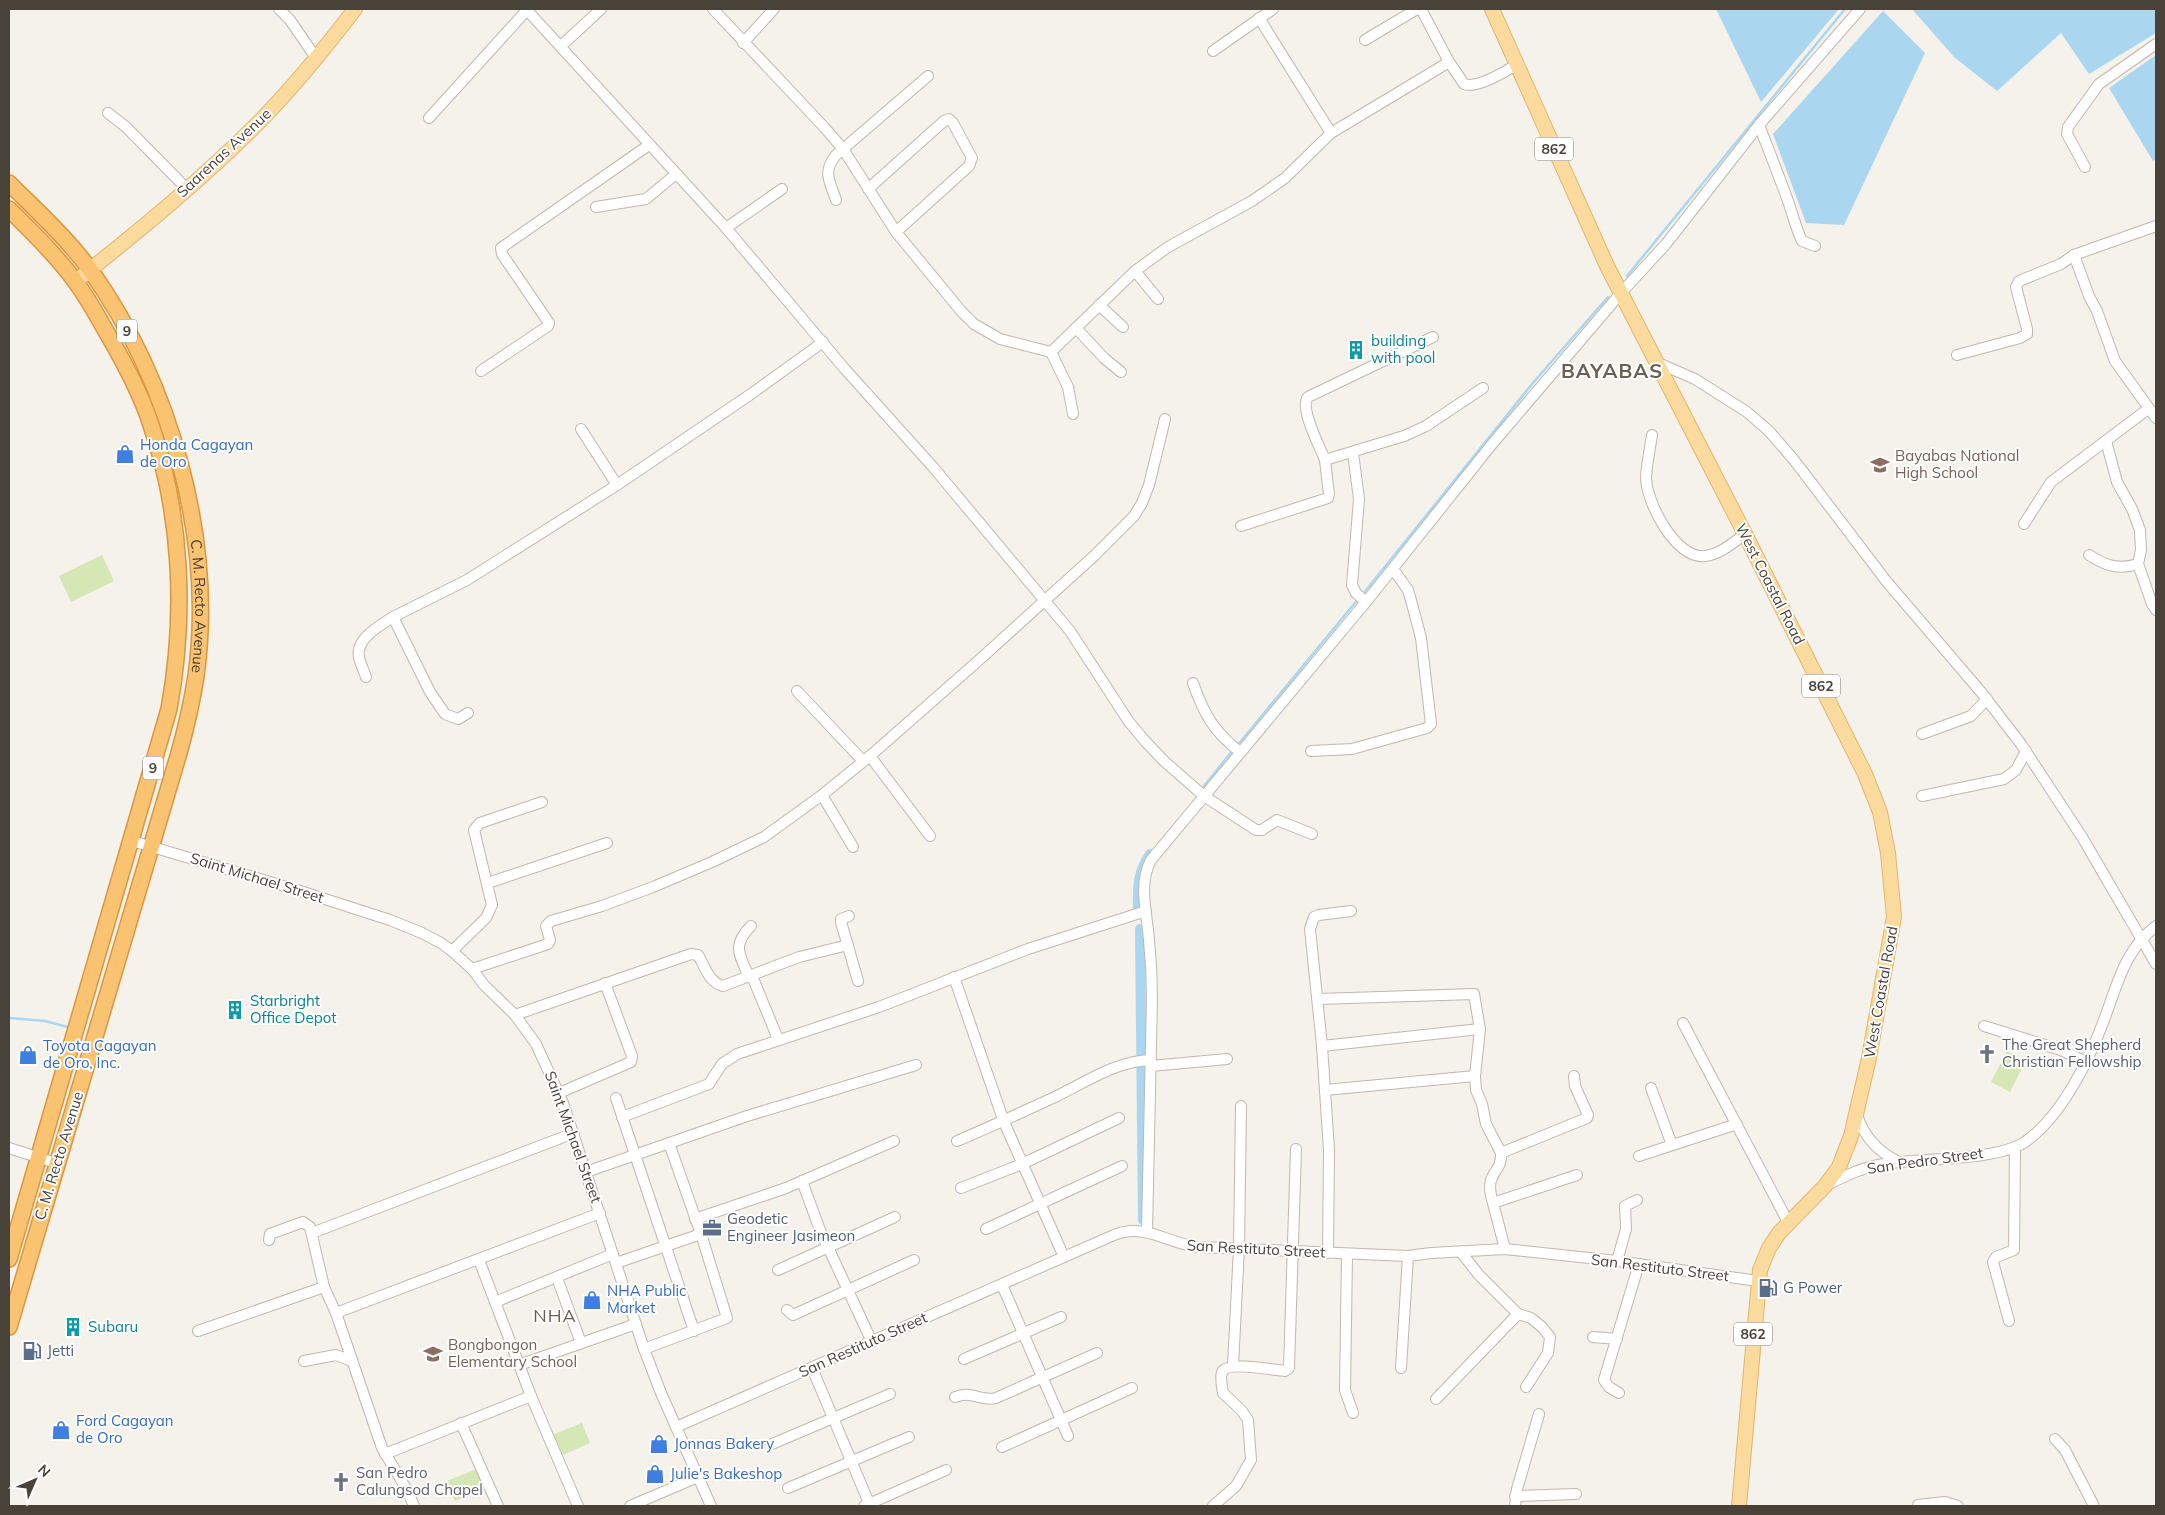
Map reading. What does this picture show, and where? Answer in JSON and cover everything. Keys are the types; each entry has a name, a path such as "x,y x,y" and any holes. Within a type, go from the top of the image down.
{"highway":[{"name":"C. M. Recto Avenue","path":"9,183 55,230 90,270 115,308 159,395 171,432 194,535 200,611 196,674 187,723 9,1327"},
{"name":"C. M. Recto Avenue","path":"9,209 59,260 76,281 113,342 143,401 163,464 174,528 179,601 175,677 169,709 9,1259"}],"main road":[{"name":"Saarenas Avenue","path":"76,281 187,189 261,120 316,58 355,9"},
{"name":"West Coastal Road","path":"1492,9 1561,167 1621,293 1745,534 1865,774 1880,812 1888,853 1894,917 1857,1115 1839,1167 1824,1186"},
{"name":"San Pedro Street","path":"1739,1506 1758,1281 1769,1248 1788,1222 1824,1186"}],"street":[{"path":"279,9 290,20 316,58"},
{"path":"429,118 527,9 726,228 822,342 933,468 1075,637 1129,722 1164,762 1204,796 1256,830 1262,830 1277,820 1312,834"},
{"path":"562,46 601,9"},
{"path":"713,9 824,127 842,149 896,232 961,311 974,324 1000,339 1051,352 1068,387 1073,414"},
{"path":"743,43 774,9"},
{"path":"1213,51 1273,9"},
{"path":"1365,40 1419,9 1449,62 1461,80 1468,86 1505,73 1517,64"},
{"path":"1147,1232 1147,1062 1151,966 1144,889 1148,867 1157,852 1204,796 1235,749 1362,598 1393,569 1493,443 1621,293 1666,244 1759,125 1860,9"},
{"path":"1260,18 1330,132"},
{"path":"2085,168 2066,134 2068,127 2099,84 2156,44"},
{"path":"1051,352 1135,271 1168,247 1252,201 1285,178 1330,132 1449,62"},
{"path":"836,200 827,174 829,163 842,149 928,76"},
{"path":"108,113 146,146 187,189"},
{"path":"868,189 944,121 949,119 953,122 972,158 969,166 896,232"},
{"path":"1759,125 1780,177 1802,241 1815,246"},
{"path":"481,371 546,328 549,323 502,254 501,248 649,144"},
{"path":"596,207 646,200 676,174"},
{"path":"726,228 782,189"},
{"path":"1957,355 2026,335 2027,328 2016,286 2017,282 2061,264 2074,256 2156,226"},
{"path":"2074,256 2112,354 2156,418"},
{"path":"1135,271 1158,299"},
{"path":"1099,306 1122,327"},
{"path":"1076,328 1104,358 1121,372"},
{"path":"1241,526 1328,498 1325,460 1305,410 1305,400 1308,397 1433,337"},
{"path":"366,677 359,657 360,646 371,633 393,617 467,580 617,485 751,394 822,342"},
{"path":"1656,362 1677,370 1721,394 1747,412 1769,431 1794,460 1915,617 1987,699 2026,751 2082,837 2156,964"},
{"path":"1325,460 1354,453 1393,440 1418,429 1483,388"},
{"path":"2024,524 2051,482 2148,409"},
{"path":"472,969 548,944 550,940 546,926 551,921 602,906 712,862 764,837 822,795 978,661 1094,556 1137,512 1148,485 1165,419"},
{"path":"581,429 617,485"},
{"path":"1652,435 1646,478 1649,491 1661,519 1673,539 1685,552 1695,557 1709,556 1745,534"},
{"path":"2106,441 2117,482 2132,509 2140,530 2141,550 2138,564 2152,604 2156,610"},
{"path":"1354,453 1359,499 1352,585 1362,598"},
{"path":"2089,555 2115,567 2138,564"},
{"path":"1311,750 1352,749 1427,728 1431,724 1420,638 1412,604 1408,590 1393,569"},
{"path":"393,617 430,692 445,714 458,719 468,713"},
{"path":"1192,682 1206,717 1235,749"},
{"path":"797,692 866,759 930,836"},
{"path":"1922,734 1971,716 1987,699"},
{"path":"1922,796 2004,779 2016,770 2026,751"},
{"path":"822,795 853,847"},
{"path":"452,951 486,918 491,910 492,901 474,830 480,823 542,802"},
{"name":"Saint Michael Street","path":"132,841 390,920 434,939 452,951 472,969 484,985 515,1015 536,1044 559,1094 574,1133 644,1349 711,1506"},
{"path":"488,883 607,844"},
{"path":"622,1117 709,1084 727,1059 778,1039 879,1007 1028,949 1146,911"},
{"path":"1328,1253 1329,1150 1318,998 1310,929 1312,922 1319,915 1351,911"},
{"path":"849,916 841,920 858,981"},
{"path":"751,926 739,939 740,955 778,1039"},
{"name":"San Pedro Street","path":"1824,1186 1870,1166 1954,1158 2015,1148 2040,1130 2064,1100 2086,1062 2104,1022 2122,971 2131,952 2141,939 2156,926"},
{"path":"515,1015 605,983 696,954 709,976 718,984 730,984 799,957 848,945"},
{"path":"954,977 1004,1122 1064,1257"},
{"path":"559,1094 631,1062 632,1056 605,983"},
{"path":"1318,998 1474,993 1480,1029 1475,1076 1476,1090 1482,1104 1486,1124 1501,1154 1501,1162 1490,1179 1489,1189 1505,1249"},
{"path":"1684,1023 1788,1222"},
{"path":"1984,1026 2060,1050 2086,1062"},
{"path":"1322,1046 1480,1029"},
{"path":"957,1141 1004,1122 1100,1074 1147,1062 1227,1059"},
{"path":"586,1172 847,1084 916,1065"},
{"path":"1325,1090 1475,1076"},
{"path":"1501,1154 1586,1120 1588,1115 1575,1086 1574,1076"},
{"path":"1651,1088 1672,1146"},
{"path":"616,1098 694,1331"},
{"path":"1233,1366 1239,1248 1241,1106"},
{"path":"1857,1115 1860,1125 1869,1140 1886,1156 1900,1162"},
{"path":"961,1188 1022,1164 1119,1118"},
{"path":"1638,1156 1737,1124"},
{"path":"312,1233 574,1133"},
{"path":"695,1219 802,1180 894,1141"},
{"path":"644,1349 726,1319 727,1317 701,1234 668,1143"},
{"path":"9,1148 56,1163"},
{"path":"2009,1322 1993,1262 1995,1258 2014,1250 2015,1148"},
{"path":"1213,1506 1236,1486 1251,1460 1248,1420 1242,1411 1223,1393 1221,1374 1227,1367 1233,1366 1285,1371 1289,1368 1296,1149"},
{"path":"986,1229 1122,1166"},
{"path":"1493,1203 1576,1175"},
{"path":"802,1180 829,1248 872,1342"},
{"path":"1617,1261 1626,1229 1625,1206 1637,1200"},
{"path":"336,1313 600,1213"},
{"path":"778,1270 896,1217"},
{"path":"269,1240 268,1236 272,1232 303,1222 308,1224 312,1233 324,1287 336,1313 385,1454 405,1485 414,1506"},
{"name":"San Restituto Street","path":"676,1426 1123,1231 1139,1230 1188,1246 1292,1250 1347,1255 1408,1256 1431,1252 1505,1249 1617,1261 1758,1281"},
{"path":"495,1302 615,1258 665,1246 701,1234"},
{"path":"1461,1252 1478,1274 1518,1314 1531,1318 1550,1337 1548,1353 1526,1387"},
{"path":"1347,1255 1345,1390 1354,1413"},
{"path":"1401,1368 1408,1256"},
{"path":"479,1260 530,1396 578,1506"},
{"path":"787,1310 792,1315 914,1260"},
{"path":"1619,1393 1604,1380 1639,1264"},
{"path":"557,1278 581,1343"},
{"path":"1002,1285 1068,1436"},
{"path":"198,1331 324,1287"},
{"path":"1436,1400 1518,1314"},
{"path":"964,1359 1061,1317"},
{"path":"519,1365 636,1324"},
{"path":"1593,1337 1617,1339"},
{"path":"955,1396 967,1394 989,1400 1097,1353"},
{"path":"304,1361 336,1355 352,1361"},
{"path":"812,1368 852,1461 866,1505 946,1470"},
{"path":"1002,1447 1132,1388"},
{"path":"772,1444 890,1394"},
{"path":"385,1454 530,1396"},
{"path":"1539,1414 1515,1501 1576,1494"},
{"path":"461,1423 498,1506"},
{"path":"788,1488 909,1437"},
{"path":"2055,1439 2065,1450 2094,1506"},
{"path":"630,1506 698,1477"},
{"path":"1918,1504 1944,1502 1958,1506"}],"green space":[{"path":"102,555 114,581 71,602 59,576"},
{"path":"2007,1051 2026,1060 2010,1092 1991,1082"},
{"path":"582,1423 590,1443 556,1458 547,1437"},
{"path":"479,1468 487,1487 455,1501 447,1481"}],"water":[{"path":"1716,9 1839,9 1761,102"},
{"path":"1912,9 2156,9 2156,33 2089,74 2061,33 1997,91 1954,57"},
{"path":"1883,11 1925,53 1844,225 1806,223 1773,134"},
{"path":"2156,55 2156,159 2153,161 2109,88"}],"waterway":[{"path":"1627,276 1845,9"},
{"path":"1363,594 1532,384 1608,297"},
{"path":"1237,746 1359,598"},
{"path":"1204,786 1233,750"},
{"path":"1138,912 1140,875 1150,854"},
{"path":"1140,929 1143,1220"},
{"path":"9,1018 45,1021 68,1027"}],"place":[{"name":"building with pool","path":"1356,350"},
{"name":"Honda Cagayan de Oro","path":"125,454"},
{"name":"Bayabas National High School","path":"1880,465"},
{"name":"Starbright Office Depot","path":"235,1010"},
{"name":"The Great Shepherd Christian Fellowship","path":"1987,1054"},
{"name":"Toyota Cagayan de Oro, Inc.","path":"28,1055"},
{"name":"Geodetic Engineer Jasimeon","path":"712,1228"},
{"name":"G Power","path":"1768,1288"},
{"name":"NHA Public Market","path":"592,1300"},
{"name":"Subaru","path":"73,1327"},
{"name":"Jetti","path":"32,1351"},
{"name":"Bongbongon Elementary School","path":"433,1354"},
{"name":"Ford Cagayan de Oro","path":"61,1430"},
{"name":"Jonnas Bakery","path":"659,1444"},
{"name":"Julie's Bakeshop","path":"655,1474"},
{"name":"San Pedro Calungsod Chapel","path":"341,1482"}],"district":[{"name":"BAYABAS","path":"1612,371"},
{"name":"NHA","path":"555,1316"}]}
